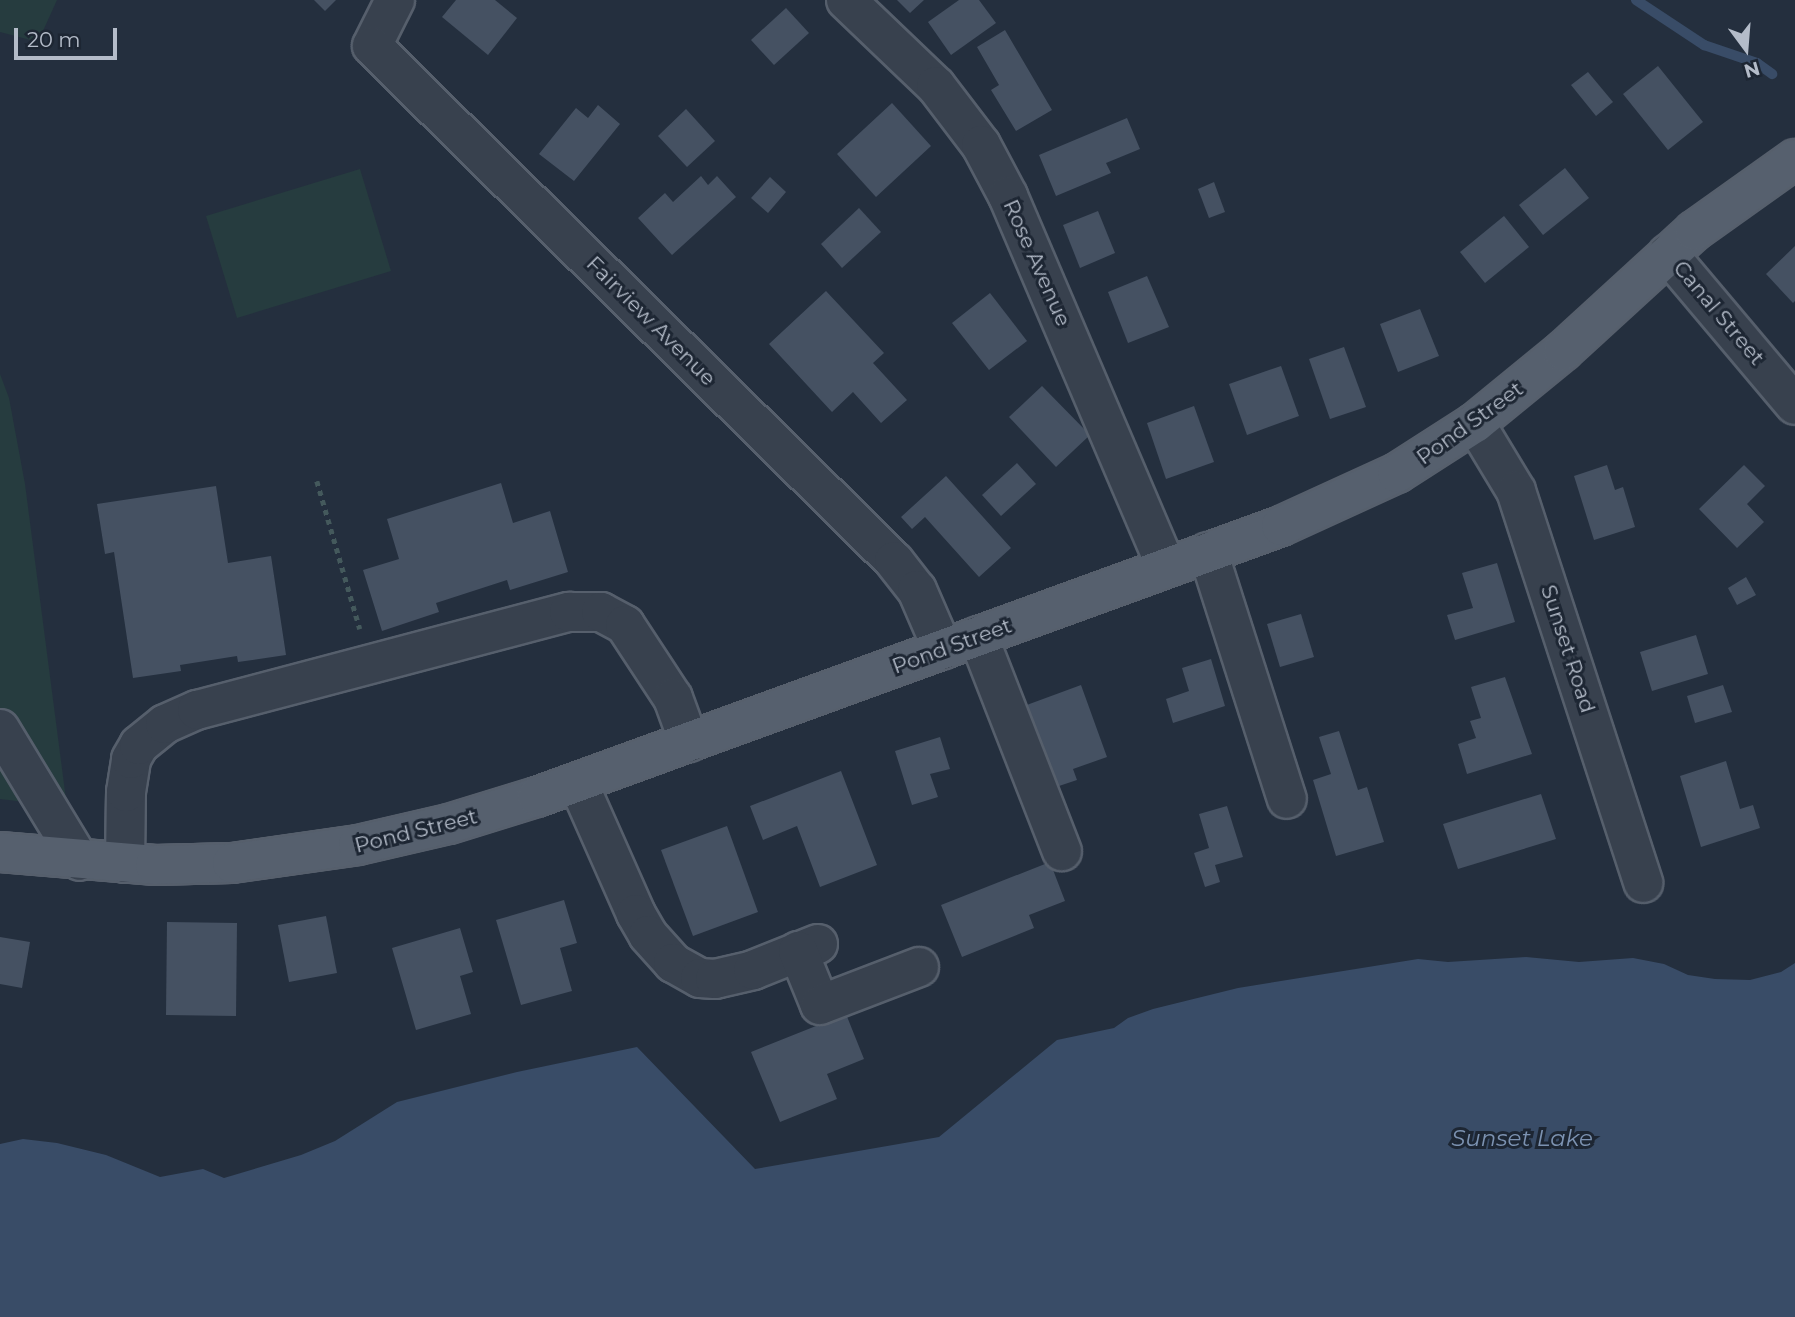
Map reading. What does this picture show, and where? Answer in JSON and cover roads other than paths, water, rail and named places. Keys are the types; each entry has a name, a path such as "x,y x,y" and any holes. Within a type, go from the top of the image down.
{"main road":[{"name":"Pond Street","path":"0,852 80,861 232,863 347,848 449,824 578,783 1208,552 1357,493 1436,451 1475,423 1563,351 1722,208 1795,159"}],"street":[{"name":"Fairview Avenue","path":"395,0 372,46 894,561 917,590 943,650"},
{"name":"Rose Avenue","path":"846,0 936,86 981,145 1008,196 1166,567"},
{"name":"Canal Street","path":"1668,254 1795,405"},
{"name":"Sunset Road","path":"1475,423 1516,491 1643,883"},
{"path":"1208,552 1287,799"},
{"path":"125,863 127,774 139,746 165,724 197,710 560,614 601,612 625,625 673,698 689,742"},
{"path":"978,636 1062,851"},
{"path":"0,729 80,861"},
{"path":"578,783 636,914 648,935 673,963 700,978 715,979 753,970 808,948 820,1005 919,967"}],"water":[{"name":"Sunset Lake","path":"1526,957 1579,962 1633,958 1664,964 1688,975 1750,980 1781,972 1795,963 1795,1317 0,1317 0,1144 23,1139 57,1143 106,1155 160,1177 203,1169 224,1178 301,1155 335,1141 397,1102 517,1072 637,1047 755,1169 939,1137 1057,1040 1114,1028 1128,1018 1153,1009 1238,988 1418,959 1448,962"}],"waterway":[{"path":"1636,0 1704,45 1757,63 1772,74"}]}
